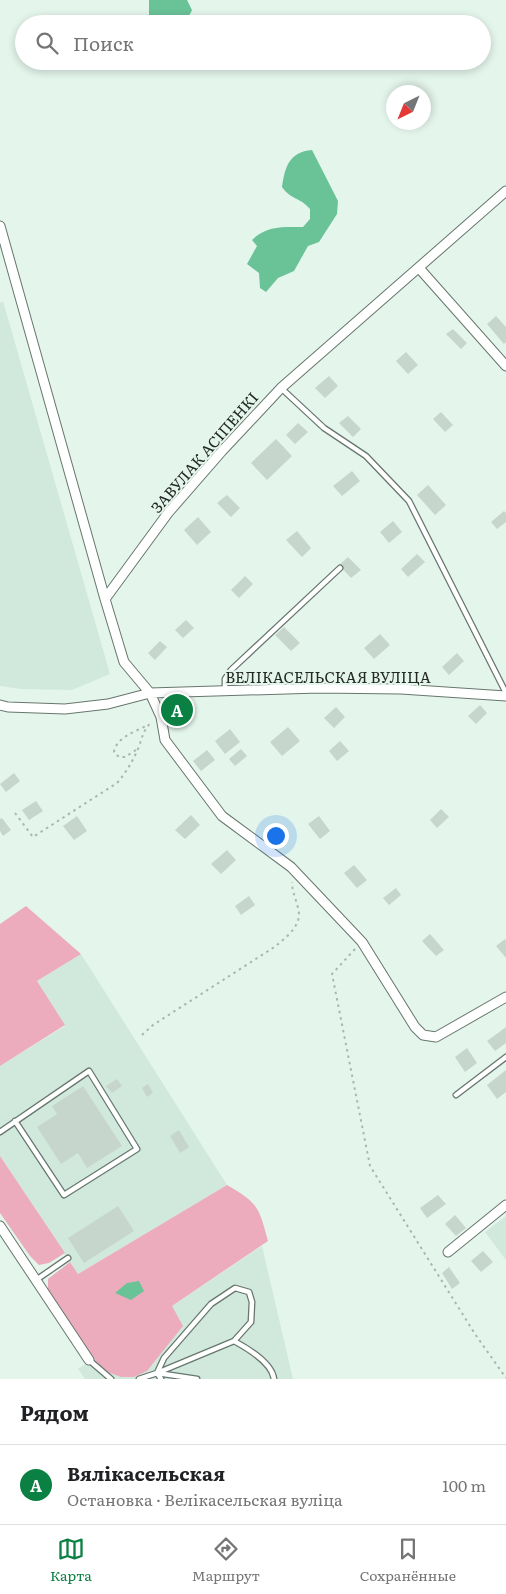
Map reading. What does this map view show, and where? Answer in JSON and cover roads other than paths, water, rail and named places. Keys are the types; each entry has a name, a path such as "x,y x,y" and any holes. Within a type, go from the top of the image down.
{"street":[{"name":"ЗАВУЛАК АСІПЕНКІ","path":"105,599 168,513 222,450 281,388 506,191"},
{"path":"0,226 3,250 124,662 150,692 161,717 165,740 222,816 291,867 362,942 415,1027 423,1035 436,1037 506,997"},
{"path":"419,268 506,366"},
{"name":"ВЕЛІКАСЕЛЬСКАЯ ВУЛІЦА","path":"0,705 8,707 65,709 108,704 150,692 225,692 319,688 401,689 506,694"},
{"path":"448,1252 506,1205"},
{"path":"0,1226 89,1360"}],"lane":[{"path":"281,388 324,428 366,456 410,501 506,694"},
{"path":"225,692 225,679 231,670 340,568"},
{"path":"456,1095 506,1057"},
{"path":"0,1132 16,1121 89,1071 137,1149 64,1194 16,1121"},
{"path":"36,1280 68,1258"},
{"path":"139,1379 157,1373 234,1341 251,1322 252,1302 249,1292 235,1288 211,1304 164,1358 157,1373"},
{"path":"234,1341 254,1352 273,1374 274,1379"},
{"path":"89,1360 111,1379"},
{"path":"157,1373 161,1379"},
{"path":"157,1373 197,1379"}],"place":[{"name":"Вялікасельская","path":"177,710"}]}
